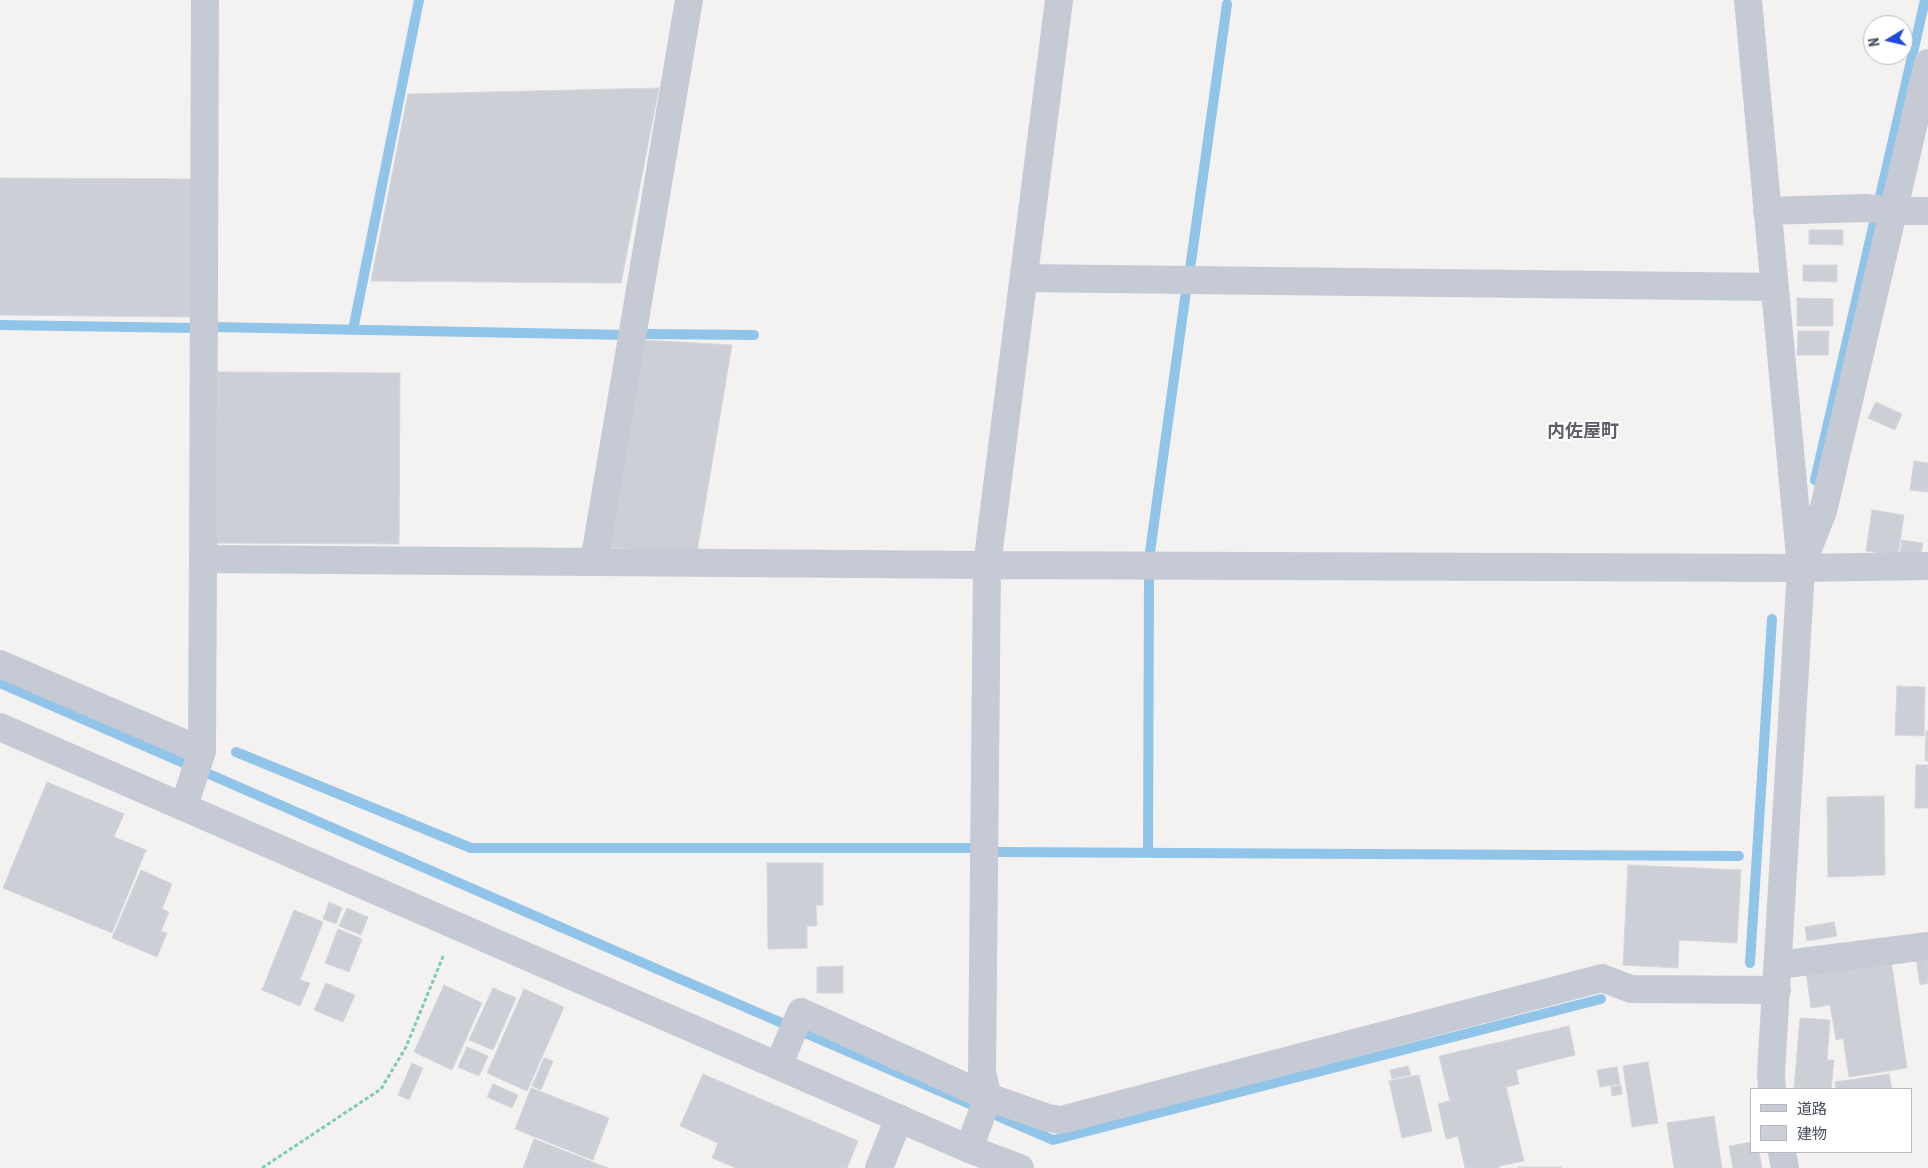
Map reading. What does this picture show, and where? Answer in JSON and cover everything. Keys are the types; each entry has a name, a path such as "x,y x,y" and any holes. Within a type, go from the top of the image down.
{"street":[{"path":"184,806 198,764 203,559 205,0"},
{"path":"594,562 689,0"},
{"path":"969,1149 985,1106 982,1073 988,565 1059,0"},
{"path":"1748,0 1801,568 1771,1073 1772,1088"},
{"path":"1801,568 1823,511 1881,210 1928,63"},
{"path":"1767,211 1928,211"},
{"path":"1024,278 1775,288"},
{"path":"203,559 988,565 1801,568 1928,566"},
{"path":"0,664 198,764"},
{"path":"0,727 969,1149 1020,1168"},
{"path":"778,1066 801,1012 985,1106 1061,1120 1602,978 1631,989 1777,977 1928,946"},
{"path":"879,1168 899,1118"},
{"path":"1782,1153 1785,1168"}],"path":[{"path":"262,1168 381,1089 406,1047 456,925"}],"building":[{"path":"659,88 621,283 371,281 408,94"},
{"path":"0,178 192,179 191,317 0,315"},
{"path":"1809,230 1843,230 1843,245 1809,244"},
{"path":"1803,265 1837,265 1837,282 1803,281"},
{"path":"1797,298 1833,299 1833,326 1797,326"},
{"path":"1798,331 1829,331 1828,355 1797,355"},
{"path":"643,340 732,345 697,552 608,547"},
{"path":"218,372 400,373 399,544 217,543"},
{"path":"1876,402 1902,414 1895,430 1868,418"},
{"path":"1914,461 1928,463 1928,492 1910,490"},
{"path":"1872,510 1904,515 1898,555 1866,551"},
{"path":"1902,540 1923,543 1921,555 1900,553"},
{"path":"1897,686 1925,687 1924,736 1895,735"},
{"path":"1926,731 1928,731 1928,761 1925,761"},
{"path":"1916,765 1928,765 1928,808 1915,808"},
{"path":"47,782 124,814 114,837 146,850 112,933 3,888"},
{"path":"1884,796 1885,875 1828,877 1827,797"},
{"path":"767,863 823,863 823,905 816,905 817,926 807,926 807,948 768,949"},
{"path":"1628,865 1741,870 1737,943 1679,940 1678,968 1623,965"},
{"path":"141,870 172,884 162,909 169,912 161,931 167,933 157,957 112,938"},
{"path":"329,902 342,908 336,924 323,919"},
{"path":"347,908 368,917 361,935 339,926"},
{"path":"294,910 323,922 300,980 310,983 300,1006 262,990"},
{"path":"1834,922 1837,936 1807,941 1805,927"},
{"path":"338,929 362,939 349,972 325,963"},
{"path":"1928,957 1928,983 1920,985 1916,958"},
{"path":"1891,960 1907,1068 1849,1077 1843,1038 1836,1040 1830,1005 1811,1008 1806,972"},
{"path":"843,966 843,993 817,993 817,967"},
{"path":"326,983 355,995 343,1022 314,1010"},
{"path":"444,985 482,1003 452,1070 414,1052"},
{"path":"493,988 516,998 493,1050 469,1040"},
{"path":"524,989 564,1007 527,1091 487,1073"},
{"path":"1800,1018 1830,1020 1827,1060 1834,1060 1831,1088 1794,1088"},
{"path":"1569,1026 1575,1055 1516,1070 1519,1084 1506,1087 1524,1161 1499,1166 1499,1168 1465,1168 1458,1136 1446,1139 1438,1104 1450,1101 1439,1056"},
{"path":"467,1047 488,1056 479,1076 458,1067"},
{"path":"544,1058 553,1061 541,1090 532,1086"},
{"path":"1648,1062 1658,1123 1632,1127 1623,1066"},
{"path":"412,1063 423,1068 409,1100 398,1095"},
{"path":"1408,1066 1411,1075 1392,1079 1390,1070"},
{"path":"1617,1067 1620,1084 1600,1087 1597,1070"},
{"path":"703,1074 858,1141 847,1168 736,1168 712,1158 718,1143 680,1126"},
{"path":"1889,1074 1892,1088 1836,1088 1835,1082"},
{"path":"1419,1075 1432,1131 1402,1138 1389,1081"},
{"path":"493,1084 518,1095 512,1108 487,1097"},
{"path":"1621,1085 1622,1094 1612,1096 1611,1087"},
{"path":"531,1088 609,1118 593,1160 515,1129"},
{"path":"1714,1116 1722,1168 1674,1168 1667,1123"},
{"path":"534,1139 608,1168 523,1168"},
{"path":"1750,1142 1750,1153 1759,1153 1762,1168 1733,1168 1729,1146"},
{"path":"1561,1167 1561,1168 1518,1168"}],"waterway":[{"path":"353,330 419,0"},
{"path":"1815,480 1925,0"},
{"path":"1190,269 1227,4"},
{"path":"1150,552 1186,291"},
{"path":"0,325 194,328"},
{"path":"213,327 627,335"},
{"path":"645,334 754,335"},
{"path":"1148,853 1149,575"},
{"path":"1750,963 1772,619"},
{"path":"0,683 1053,1140 1601,999"},
{"path":"236,752 471,848 969,848"},
{"path":"996,852 1739,856"}],"district":[{"name":"内佐屋町","path":"1583,432"}]}
